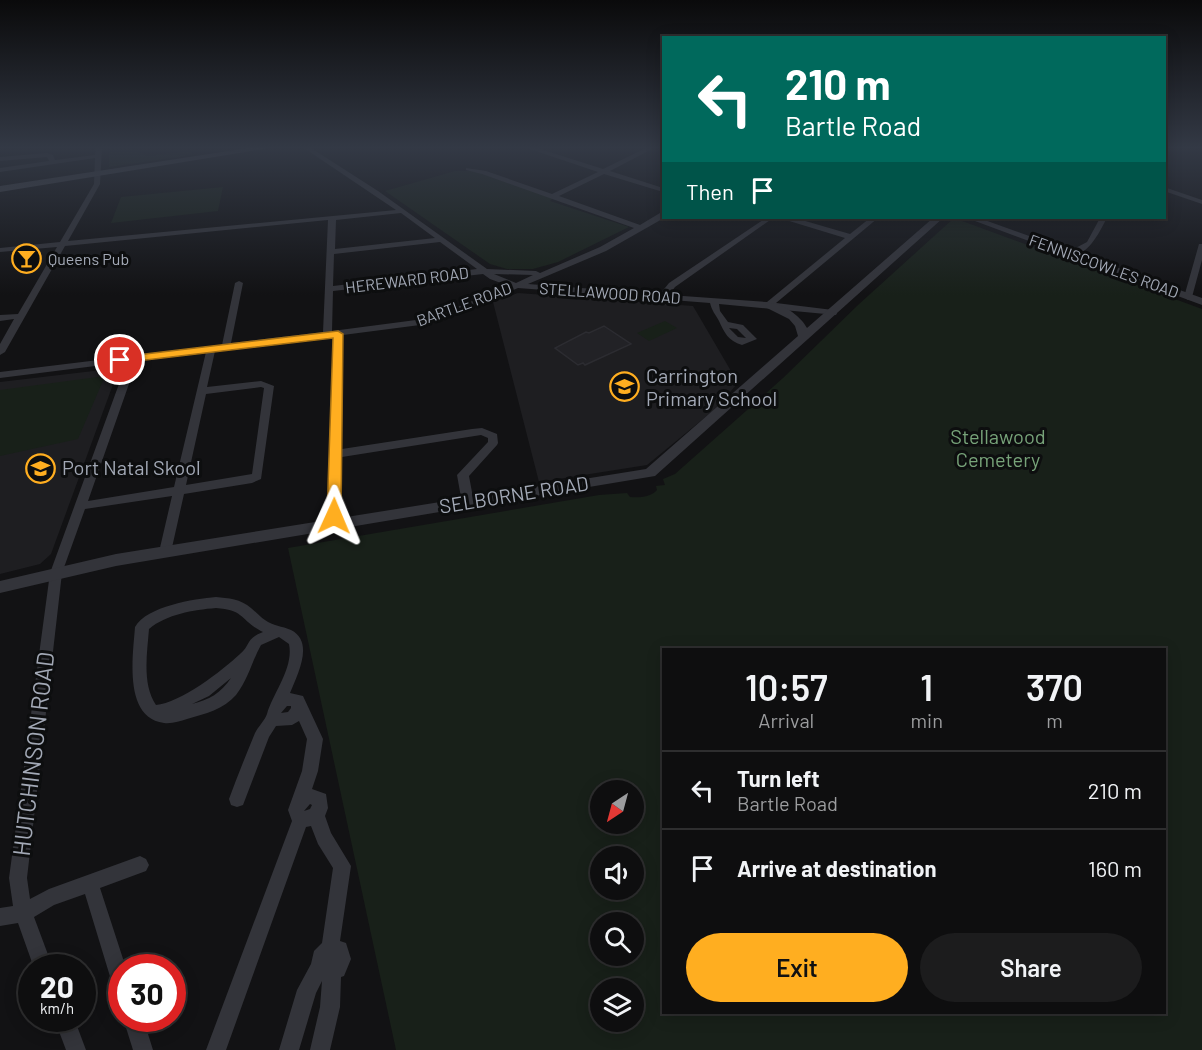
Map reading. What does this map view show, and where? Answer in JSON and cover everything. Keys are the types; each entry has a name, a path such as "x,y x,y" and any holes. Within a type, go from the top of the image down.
{"street":[{"path":"0,352 89,197"},
{"name":"STELLAWOOD ROAD","path":"383,197 485,271 515,285 769,305 832,313"},
{"path":"557,197 641,228"},
{"path":"1187,197 1202,202"},
{"path":"0,250 403,211"},
{"name":"BARTLE ROAD","path":"0,375 338,334 429,320 603,249 662,216"},
{"path":"327,335 332,218"},
{"path":"662,297 672,285 769,219"},
{"path":"792,219 850,237"},
{"path":"804,338 804,330 800,321 769,305 873,219"},
{"name":"SELBORNE ROAD","path":"0,587 56,573 165,552 650,473 937,219"},
{"name":"FENNISCOWLES ROAD","path":"975,219 1202,302"},
{"path":"1071,254 1090,243 1102,219"},
{"path":"330,252 440,240"},
{"path":"1188,297 1202,246"},
{"name":"HEREWARD ROAD","path":"329,289 485,271 516,274 546,273"},
{"path":"226,347 238,283"},
{"path":"714,301 716,311 725,324"},
{"path":"0,318 21,316"},
{"path":"335,524 338,334"},
{"path":"165,552 211,349"},
{"name":"HUTCHINSON ROAD","path":"39,954 20,899 18,878 56,573 133,358"},
{"path":"80,506 252,479 258,475 269,386 264,383 202,391"},
{"path":"335,454 472,432 486,433 493,436 493,443 463,478 468,503"},
{"path":"237,799 262,734 267,726 281,714 297,648 292,638 279,631 262,626 237,605 210,603 153,617 142,627 140,671 145,701 155,713 176,706 204,691 251,650 262,637 279,631"},
{"path":"251,650 252,618"},
{"path":"216,1050 308,811 310,771 315,739 289,680"},
{"path":"281,714 296,716 299,704"},
{"path":"281,714 306,723"},
{"path":"289,1050 307,990 326,969 340,964 341,953 335,948 330,948 343,872 339,860 324,838 316,834 308,811"},
{"path":"0,917 24,913 49,898 140,865"},
{"path":"90,883 113,954"},
{"path":"320,1050 330,1007 326,969"},
{"path":"69,1032 76,1050"},
{"path":"137,1032 143,1050"}],"shaded area":[{"name":"Carrington Primary School","path":"518,293 693,306 738,383 714,410 647,465 539,482 493,302"},
{"name":"Port Natal Skool","path":"119,368 51,554 40,564 0,574 0,382"}],"green space":[{"path":"121,197 221,197 218,211 111,223"},
{"path":"394,197 550,197 553,198 550,201 629,227 558,262 533,269 507,269 490,264"},
{"name":"Stellawood Cemetery","path":"953,219 1202,309 1202,1050 396,1050 288,548 599,495 627,493 630,497 645,496 657,490 656,486 665,485 663,479 675,474 783,378 858,305"},
{"path":"665,321 677,328 649,341 637,333"},
{"path":"105,376 78,439 0,456 0,390"}],"building":[{"name":"Carrington Primary School","path":"604,326 631,344 585,365 583,363 578,365 555,348 586,332 589,333"}],"place":[{"name":"Queens Pub","path":"27,259"},
{"name":"Carrington Primary School","path":"625,387"},
{"name":"Port Natal Skool","path":"41,468"}],"route":[{"path":"120,360 338,334 334,516"}]}
